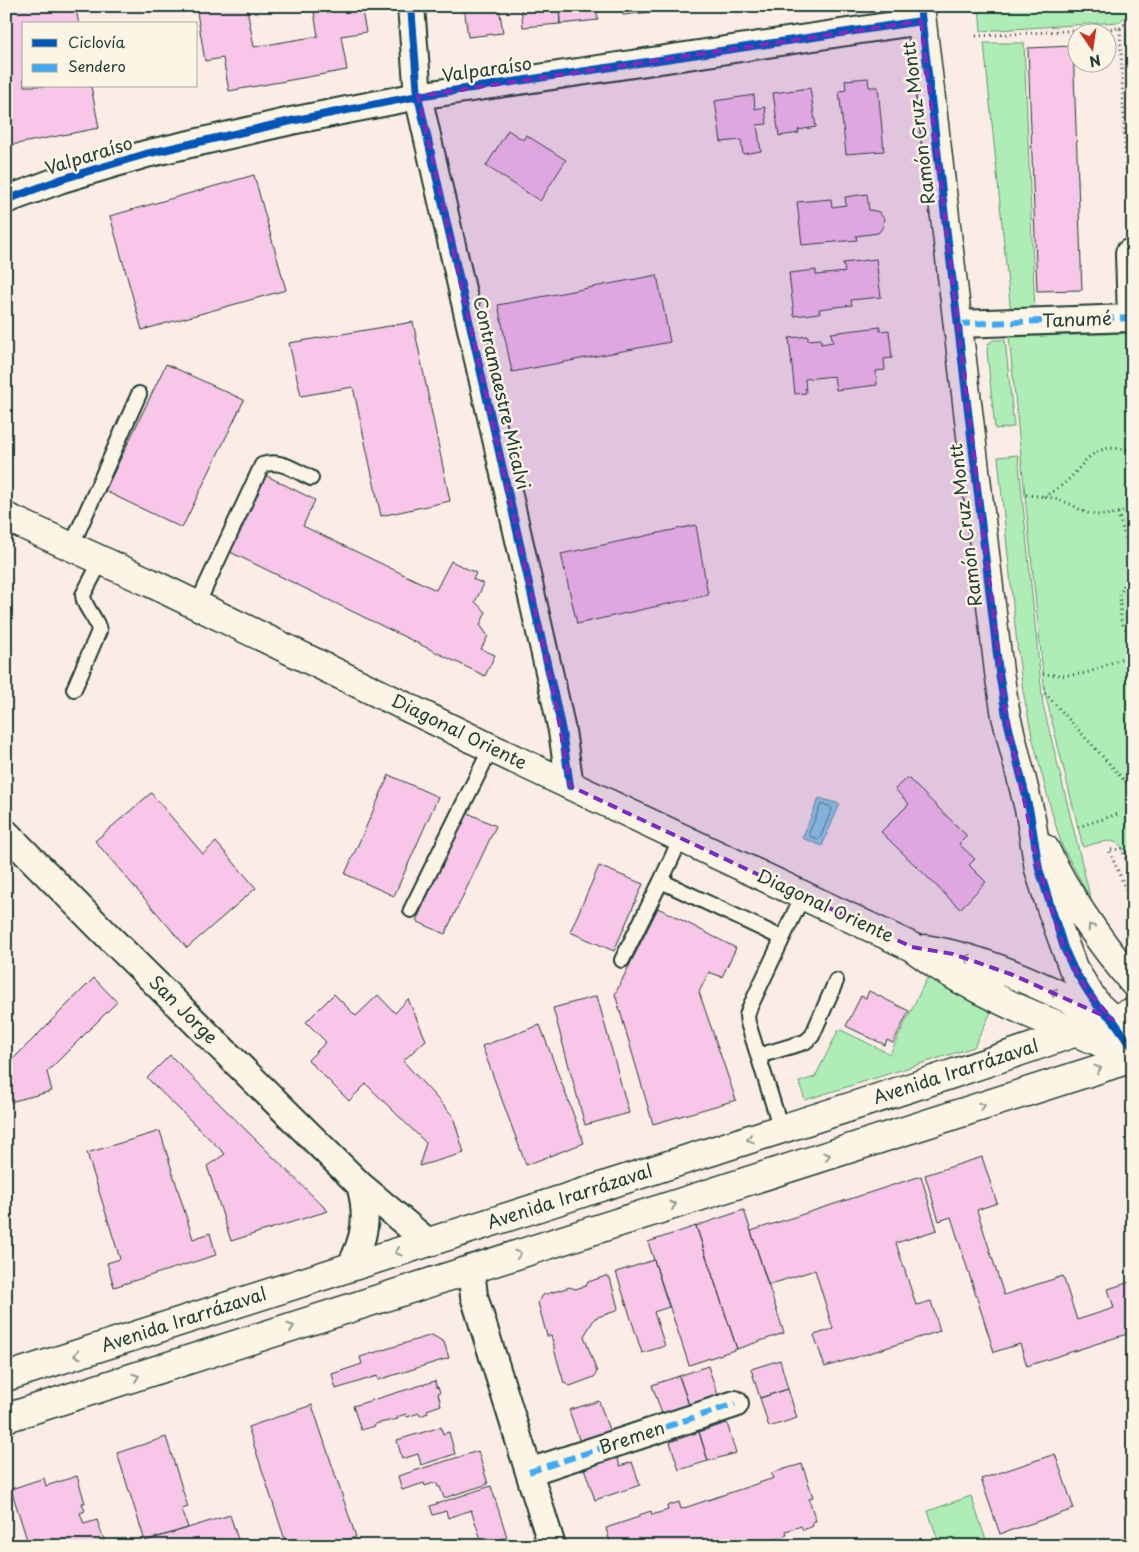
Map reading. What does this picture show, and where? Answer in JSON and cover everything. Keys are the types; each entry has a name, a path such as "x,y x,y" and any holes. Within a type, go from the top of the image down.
{"main road":[{"name":"Ramón Cruz Montt","path":"921,14 999,672 1006,716 1030,813 1039,869 1064,948 1081,983 1097,1005 1126,1019 1133,1048"},
{"name":"Diagonal Oriente","path":"6,517 197,605 570,786 912,947 944,969 990,994 1133,1056"},
{"name":"Ramón Cruz Montt","path":"1030,813 1050,860 1072,898 1097,936 1133,982"},
{"name":"Diagonal Oriente","path":"912,947 953,954 1126,1019"},
{"name":"Avenida Irarrázaval","path":"6,1377 429,1243 1075,1032 1126,1019"},
{"path":"6,1418 1133,1056"},
{"path":"471,1270 476,1247 495,1221"}],"street":[{"name":"Contramaestre Micalvi","path":"411,6 418,96 555,698 570,786"},
{"name":"Valparaíso","path":"6,200 62,179 146,154 291,120 418,96 921,14"},
{"name":"Tanumé","path":"958,324 1131,318 1129,253"},
{"name":"San Jorge","path":"6,833 360,1185 429,1243"},
{"path":"350,1267 362,1242 365,1229 364,1200 360,1185"},
{"path":"471,1270 474,1296 552,1546"},
{"name":"Bremen","path":"529,1472 735,1404"}],"lane":[{"path":"71,547 139,394"},
{"path":"197,605 262,466 272,462 284,465 311,478"},
{"path":"74,689 98,631 98,624 84,601 83,595 102,561"},
{"path":"411,910 491,748"},
{"path":"622,960 681,838"},
{"path":"661,881 782,938"},
{"path":"781,1129 747,1016 748,1009 803,895"},
{"path":"758,1056 806,1042 812,1036 836,981"}],"path":[{"path":"976,36 1120,28 1133,16"},
{"path":"1120,28 1126,170"},
{"path":"1044,496 1059,488 1085,459 1095,452 1108,449 1133,450"},
{"path":"1026,495 1044,496 1066,502 1095,516 1106,516 1133,507"},
{"path":"1118,513 1130,553 1128,576 1120,596 1121,621 1133,642"},
{"path":"1043,674 1062,676 1079,674 1133,654"},
{"path":"1045,693 1133,790"},
{"path":"1078,827 1118,814"},
{"path":"1133,877 1122,850 1109,850 1133,906"}],"highlighted area":[{"path":"921,21 1006,716 1039,869 1064,948 1088,992 1113,1020 1013,975 953,954 912,947 570,786 555,698 418,96"}],"green space":[{"path":"979,6 1133,6 1133,10 1119,22 1066,22 1066,25 981,31"},
{"path":"1133,25 1133,163 1131,163 1126,31"},
{"path":"984,43 1024,43 1035,313 1011,314"},
{"path":"1133,333 1133,867 1124,850 1114,842 1102,842 1083,847 1045,693 1009,337"},
{"path":"993,340 1005,340 1014,427 995,429 987,351 988,344"},
{"path":"1018,455 1043,705 1091,900 1062,846 1032,736 1023,691 998,457"},
{"path":"927,978 992,1010 974,1047 805,1100 799,1082 815,1077 839,1029 890,1054"},
{"path":"971,1496 988,1546 940,1546 928,1511"}],"water":[{"path":"819,798 840,804 822,846 802,838"}],"building":[{"path":"6,6 75,6 79,22 22,22 22,88 91,88 99,128 6,146"},
{"path":"196,6 262,6 247,9 254,47 318,36 313,6 361,6 366,32 341,36 347,70 229,91 223,58 205,61"},
{"path":"464,6 499,6 503,33 468,37"},
{"path":"521,6 559,6 560,24 523,27"},
{"path":"559,6 596,6 598,20 560,24"},
{"path":"622,6 659,6 660,11 623,15"},
{"path":"659,6 697,6 697,7 660,11"},
{"path":"1066,46 1066,72 1074,72 1082,290 1037,291 1028,48"},
{"path":"868,78 869,87 878,87 884,151 846,154 839,91 846,90 845,80"},
{"path":"810,88 816,127 798,130 799,133 779,136 773,93"},
{"path":"754,95 755,109 765,107 767,124 757,125 761,151 743,154 741,140 721,142 715,101"},
{"path":"508,130 523,140 526,135 566,160 540,201 486,166"},
{"path":"254,175 286,290 142,330 110,216"},
{"path":"867,194 869,210 879,212 884,219 883,227 878,233 856,236 857,240 802,245 797,202 831,199 832,207 846,205 845,197"},
{"path":"876,259 881,297 851,300 852,305 819,309 820,313 794,316 789,273 816,270 816,275 845,272 843,263"},
{"path":"657,275 670,342 512,372 498,305"},
{"path":"413,322 450,501 381,516 353,387 301,396 289,343"},
{"path":"880,327 880,331 889,330 892,358 884,359 885,370 876,371 877,385 836,390 834,376 805,379 806,393 795,394 789,338 808,336 808,340 821,339 821,344 833,342 831,333"},
{"path":"166,364 244,400 182,528 105,491"},
{"path":"263,474 315,500 303,526 436,590 451,561 476,573 473,579 484,584 475,602 486,612 480,625 488,636 481,649 495,655 485,676 226,550"},
{"path":"696,525 708,595 577,624 561,554"},
{"path":"389,775 438,797 394,896 345,874"},
{"path":"907,777 967,836 959,844 975,859 969,865 986,882 960,909 881,832 909,804 895,789"},
{"path":"151,793 203,854 216,842 256,888 187,948 95,841"},
{"path":"466,812 496,826 445,934 416,921"},
{"path":"599,866 643,884 614,951 570,932"},
{"path":"658,908 736,948 722,977 709,972 699,992 736,1100 653,1124 615,994"},
{"path":"94,978 117,1002 47,1072 52,1091 6,1103 6,1066"},
{"path":"869,991 909,1011 893,1043 887,1040 885,1045 846,1026 861,996 866,998"},
{"path":"334,994 356,1016 378,995 395,1013 408,999 426,1040 403,1061 453,1116 464,1153 419,1166 426,1143 366,1084 349,1101 308,1060 326,1042 306,1022"},
{"path":"597,996 629,1113 585,1125 553,1008"},
{"path":"540,1025 584,1143 526,1165 482,1046"},
{"path":"170,1055 328,1211 231,1241 207,1166 225,1154 147,1078"},
{"path":"160,1131 193,1239 210,1233 216,1255 114,1287 107,1263 120,1259 87,1153"},
{"path":"982,1157 997,1203 977,1210 1004,1295 1063,1276 1077,1320 1114,1308 1108,1289 1133,1281 1133,1332 1027,1366 1020,1344 994,1352 951,1217 939,1221 925,1175"},
{"path":"921,1176 937,1230 896,1243 916,1305 931,1301 940,1331 825,1367 814,1335 833,1329 815,1270 768,1285 751,1231"},
{"path":"744,1210 784,1333 737,1349 696,1226"},
{"path":"696,1226 737,1349 689,1365 648,1242"},
{"path":"654,1260 669,1307 654,1312 665,1346 642,1353 616,1272"},
{"path":"606,1276 610,1278 618,1308 616,1311 595,1318 584,1336 597,1372 594,1377 570,1386 564,1383 554,1345 551,1336 547,1336 538,1303 543,1295 570,1287 575,1289 586,1286 588,1282"},
{"path":"432,1335 444,1342 449,1358 378,1380 377,1376 336,1389 332,1374 362,1364 360,1357"},
{"path":"780,1360 788,1389 760,1398 751,1369"},
{"path":"708,1366 718,1395 689,1405 679,1376"},
{"path":"679,1376 689,1405 662,1414 652,1385"},
{"path":"435,1381 440,1392 438,1393 441,1405 427,1410 428,1413 420,1416 419,1413 407,1417 406,1414 397,1417 398,1419 375,1424 375,1426 361,1430 353,1406"},
{"path":"788,1389 797,1418 769,1427 760,1398"},
{"path":"599,1401 610,1433 580,1442 569,1410"},
{"path":"312,1405 356,1537 328,1546 287,1546 248,1427"},
{"path":"727,1423 736,1453 708,1461 699,1432"},
{"path":"441,1427 443,1434 449,1432 455,1454 421,1465 418,1454 402,1459 397,1440"},
{"path":"699,1432 708,1461 679,1470 670,1442"},
{"path":"166,1437 188,1507 182,1509 188,1528 145,1541 117,1453"},
{"path":"478,1451 488,1484 444,1498 436,1482 425,1486 424,1483 402,1490 398,1476"},
{"path":"1055,1454 1074,1509 1000,1534 981,1479"},
{"path":"617,1457 620,1466 632,1462 640,1485 595,1500 584,1468"},
{"path":"802,1464 813,1497 809,1499 816,1521 812,1522 813,1526 803,1530 801,1526 786,1531 787,1535 755,1546 611,1546 606,1528 651,1511 652,1515 668,1510 667,1506 679,1502 681,1509 774,1478 771,1473"},
{"path":"77,1476 85,1503 82,1503 85,1511 80,1513 84,1524 97,1520 106,1546 29,1546 11,1489 44,1478 46,1486"},
{"path":"491,1486 507,1537 483,1545 471,1510 448,1518 446,1511 433,1515 430,1506"},
{"path":"230,1515 240,1546 146,1546 145,1541"},
{"path":"507,1541 509,1546 492,1546"}],"marked path":[{"path":"958,324 1131,318 1129,253"},
{"path":"529,1472 735,1404"}],"cycle path":[{"path":"411,6 418,96 555,698 570,786"},
{"path":"920,6 999,672 1006,716 1030,813 1039,869 1064,948 1073,968 1088,992 1097,1005 1113,1020 1133,1048"},
{"path":"6,200 62,179 146,154 291,121 418,96 921,21"}]}
